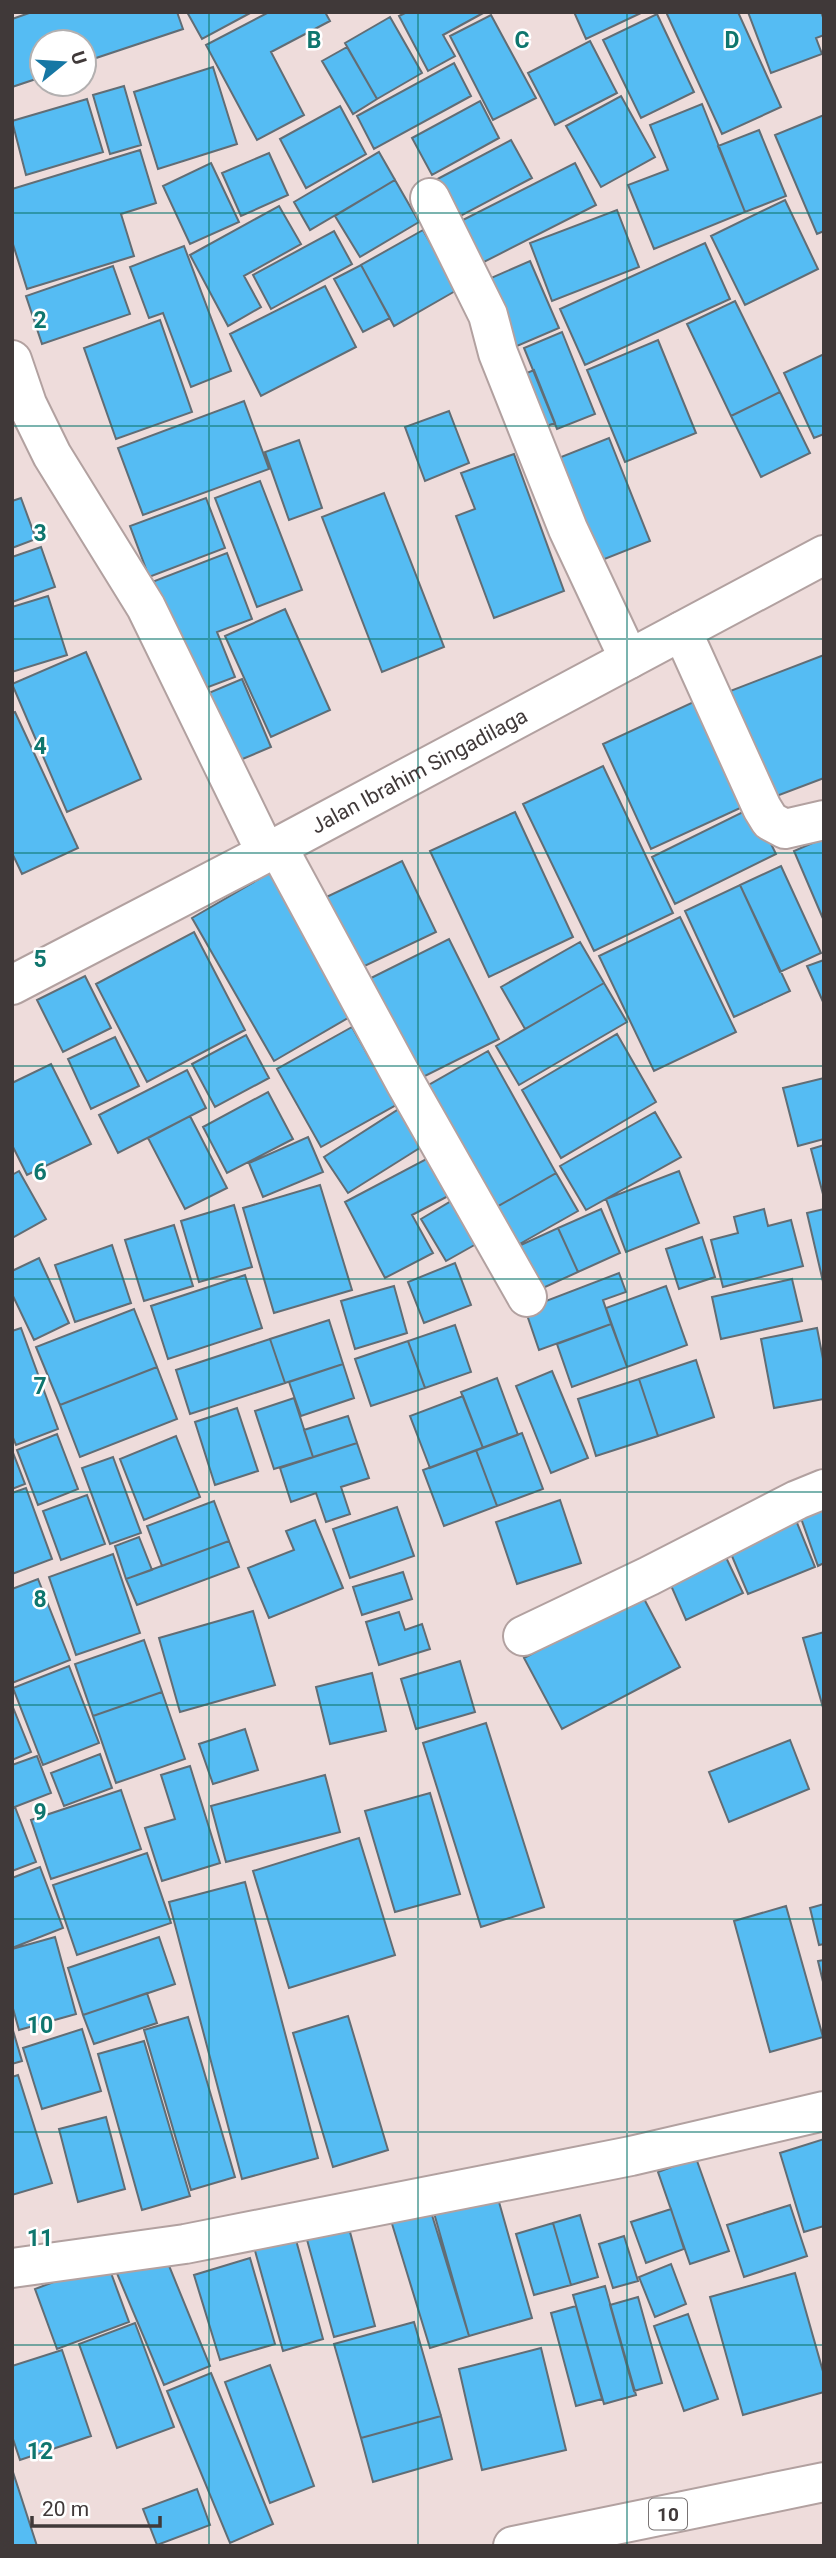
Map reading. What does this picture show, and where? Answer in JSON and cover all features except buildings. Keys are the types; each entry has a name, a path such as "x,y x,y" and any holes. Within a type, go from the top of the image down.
{"main road":[{"path":"430,198 488,314 498,353 568,529 629,659"},
{"path":"12,360 27,404 52,455 146,607 272,850 527,1297"},
{"name":"Jalan Ibrahim Singadilaga","path":"12,985 272,850 824,555"},
{"path":"682,631 762,808 771,821 785,829 824,820"},
{"path":"523,1636 824,1489"},
{"path":"12,2268 185,2244 631,2156 824,2111"},
{"name":"10","path":"515,2545 824,2482"}]}
